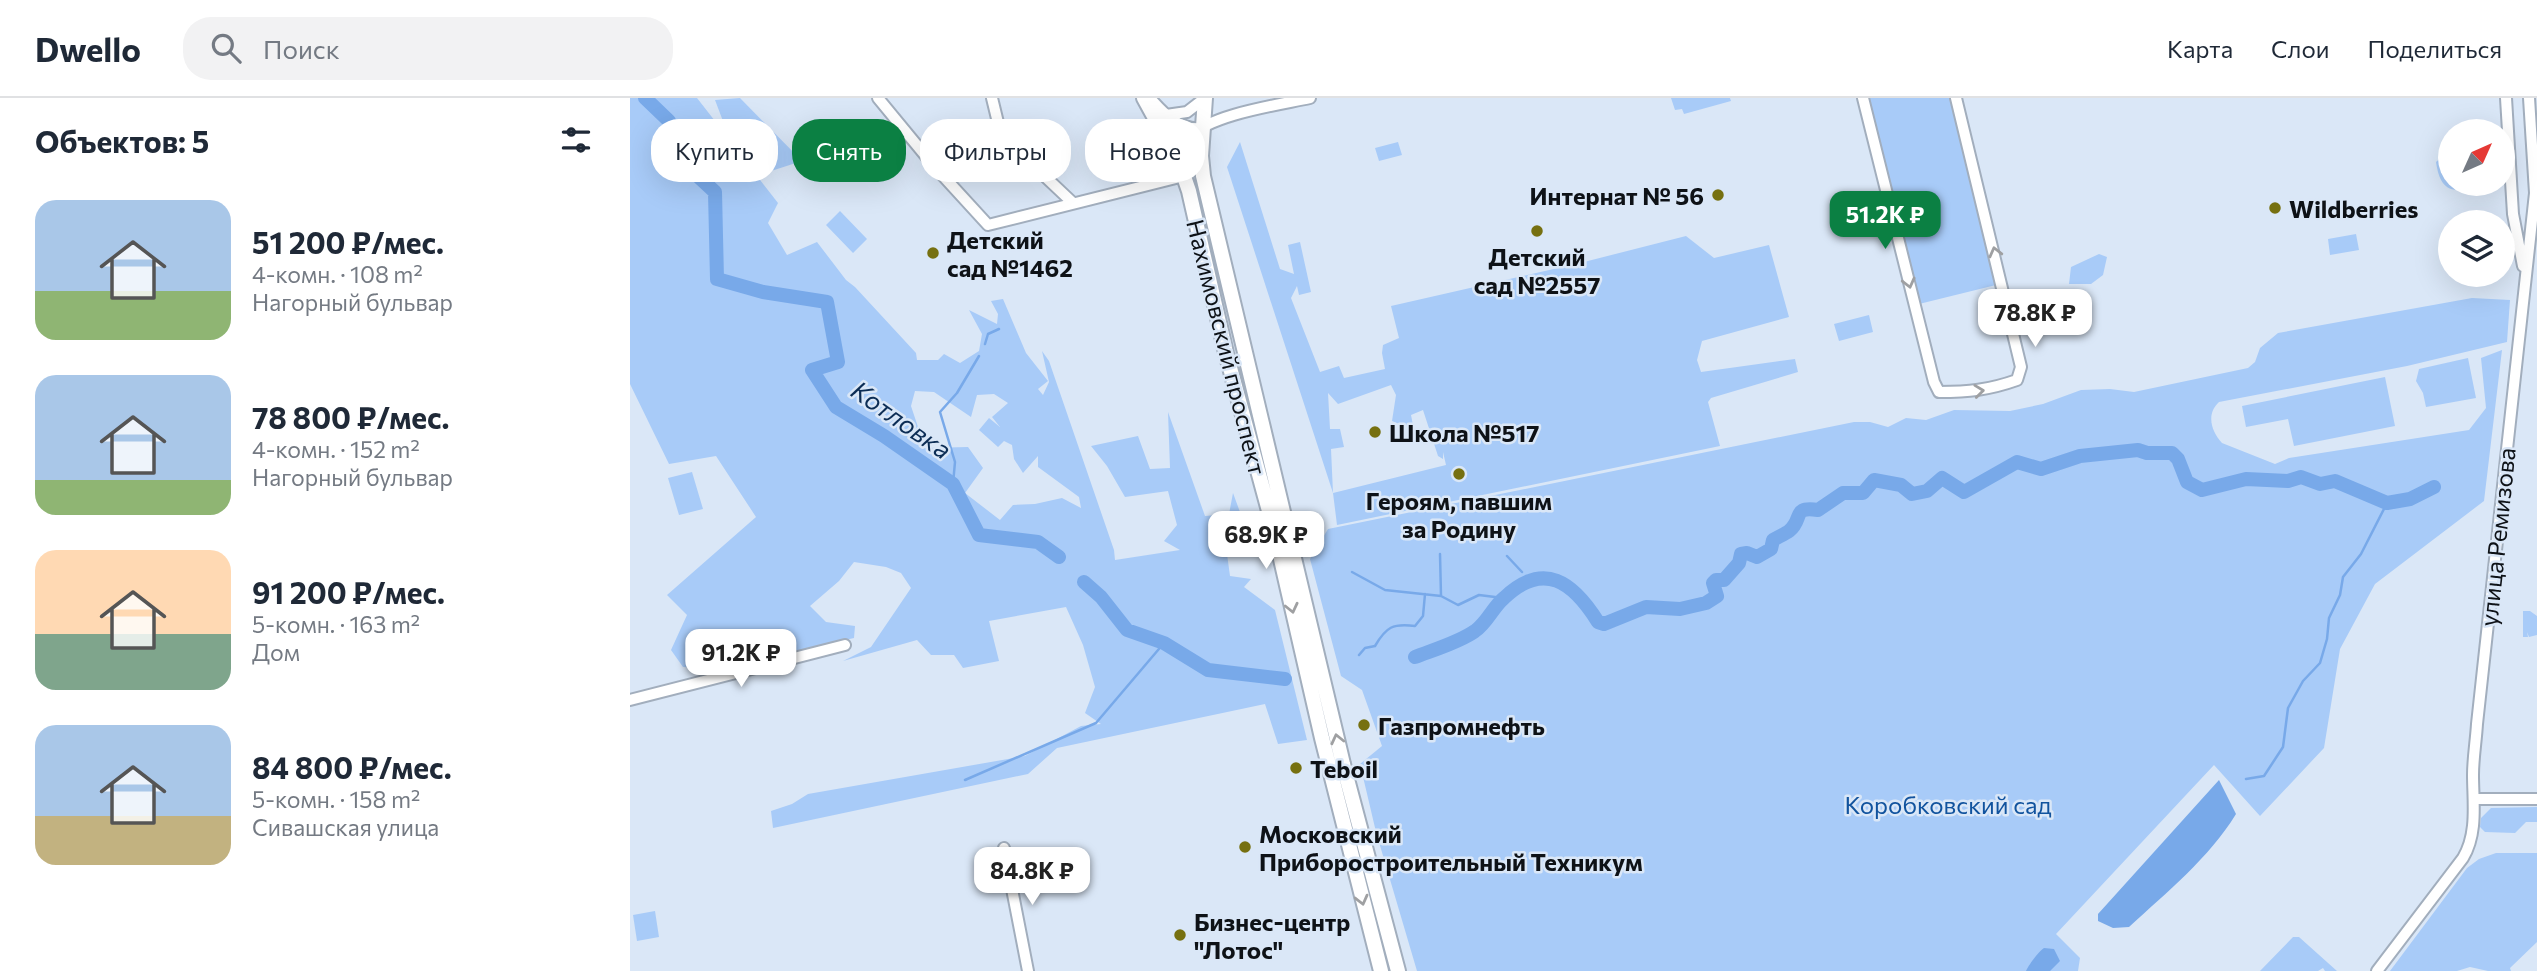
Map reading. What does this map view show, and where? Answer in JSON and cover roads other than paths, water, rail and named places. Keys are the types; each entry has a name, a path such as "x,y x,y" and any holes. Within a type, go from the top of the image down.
{"main road":[{"name":"Нахимовский проспект","path":"1144,98 1155,119"},
{"name":"Нахимовский проспект","path":"1203,119 1205,99"},
{"name":"Нахимовский проспект","path":"1205,178 1215,232 1343,764 1398,971"},
{"name":"Нахимовский проспект","path":"1184,182 1226,353 1275,533 1322,738 1381,971"}],"street":[{"path":"878,98 942,176 988,225 1140,182"},
{"path":"992,98 1001,135 1073,203"},
{"path":"1150,98 1174,119"},
{"path":"1205,127 1228,117 1310,98"},
{"path":"1863,98 1938,393 1990,389 2017,380 2021,367 1956,98"},
{"name":"улица Ремизова","path":"2505,98 2506,119"},
{"name":"улица Ремизова","path":"2377,971 2468,850 2475,799 2473,773 2479,711 2535,193 2529,98"},
{"path":"1166,114 1180,115 1205,99 1216,113 1228,117"},
{"path":"1205,139 1206,131 1228,117"},
{"path":"2512,196 2516,204 2523,205 2530,203 2535,193"},
{"path":"2515,220 2523,214 2529,216 2531,222"},
{"name":"улица Ремизова","path":"2515,227 2525,276"},
{"path":"630,700 845,645"},
{"path":"2475,799 2537,799"},
{"path":"1004,848 1028,971"}],"waterway":[{"name":"Котловка","path":"645,98 669,121 672,152 715,192 717,279 763,292 827,302 838,362 812,370 836,407 884,436 953,484 979,535 1038,542 1059,557"},
{"path":"985,344 988,334 999,329"},
{"path":"953,484 955,462 940,412 957,393 979,356"},
{"name":"Котловка","path":"1415,657 1469,635 1483,624 1504,598 1518,586 1532,580 1545,578 1568,587 1598,622 1604,624 1646,607 1680,609 1706,603 1717,596 1713,583 1716,580 1724,580 1739,563 1741,554 1757,557 1771,549 1773,540 1787,532 1804,510 1818,510 1843,493 1863,493 1874,480 1901,485 1912,494 1927,491 1942,478 1964,492 2017,462 2041,469 2080,456 2138,450 2147,453 2172,453 2178,459 2187,482 2202,490 2246,479 2288,481 2301,477 2320,484 2335,481 2387,503 2410,499 2434,487"},
{"path":"2246,779 2264,776 2283,747 2288,708 2303,681 2320,663 2327,639 2329,618 2340,595 2343,577 2361,554 2387,503"},
{"path":"1440,554 1441,596"},
{"path":"1507,556 1522,572"},
{"path":"1352,572 1385,590 1441,596 1458,605 1479,595 1503,598"},
{"name":"Котловка","path":"1526,576 1529,579"},
{"name":"Котловка","path":"1084,582 1101,597 1127,630 1164,643 1208,670 1285,679"},
{"path":"1359,655 1365,648 1375,646 1391,628 1401,625 1415,626 1423,616 1425,594"},
{"path":"965,780 1096,723 1164,643"}],"place":[{"name":"Интернат № 56","path":"1718,195"},
{"name":"Wildberries","path":"2275,208"},
{"name":"Детский сад №2557","path":"1537,231"},
{"name":"Детский сад №1462","path":"933,253"},
{"name":"Школа №517","path":"1375,432"},
{"name":"Героям, павшим за Родину","path":"1459,474"},
{"name":"Газпромнефть","path":"1364,725"},
{"name":"Teboil","path":"1296,768"},
{"name":"Московский Приборостроительный Техникум","path":"1245,847"},
{"name":"Бизнес-центр \"Лотос\"","path":"1180,935"}],"park label":[{"name":"Коробковский сад","path":"1948,804"}]}
